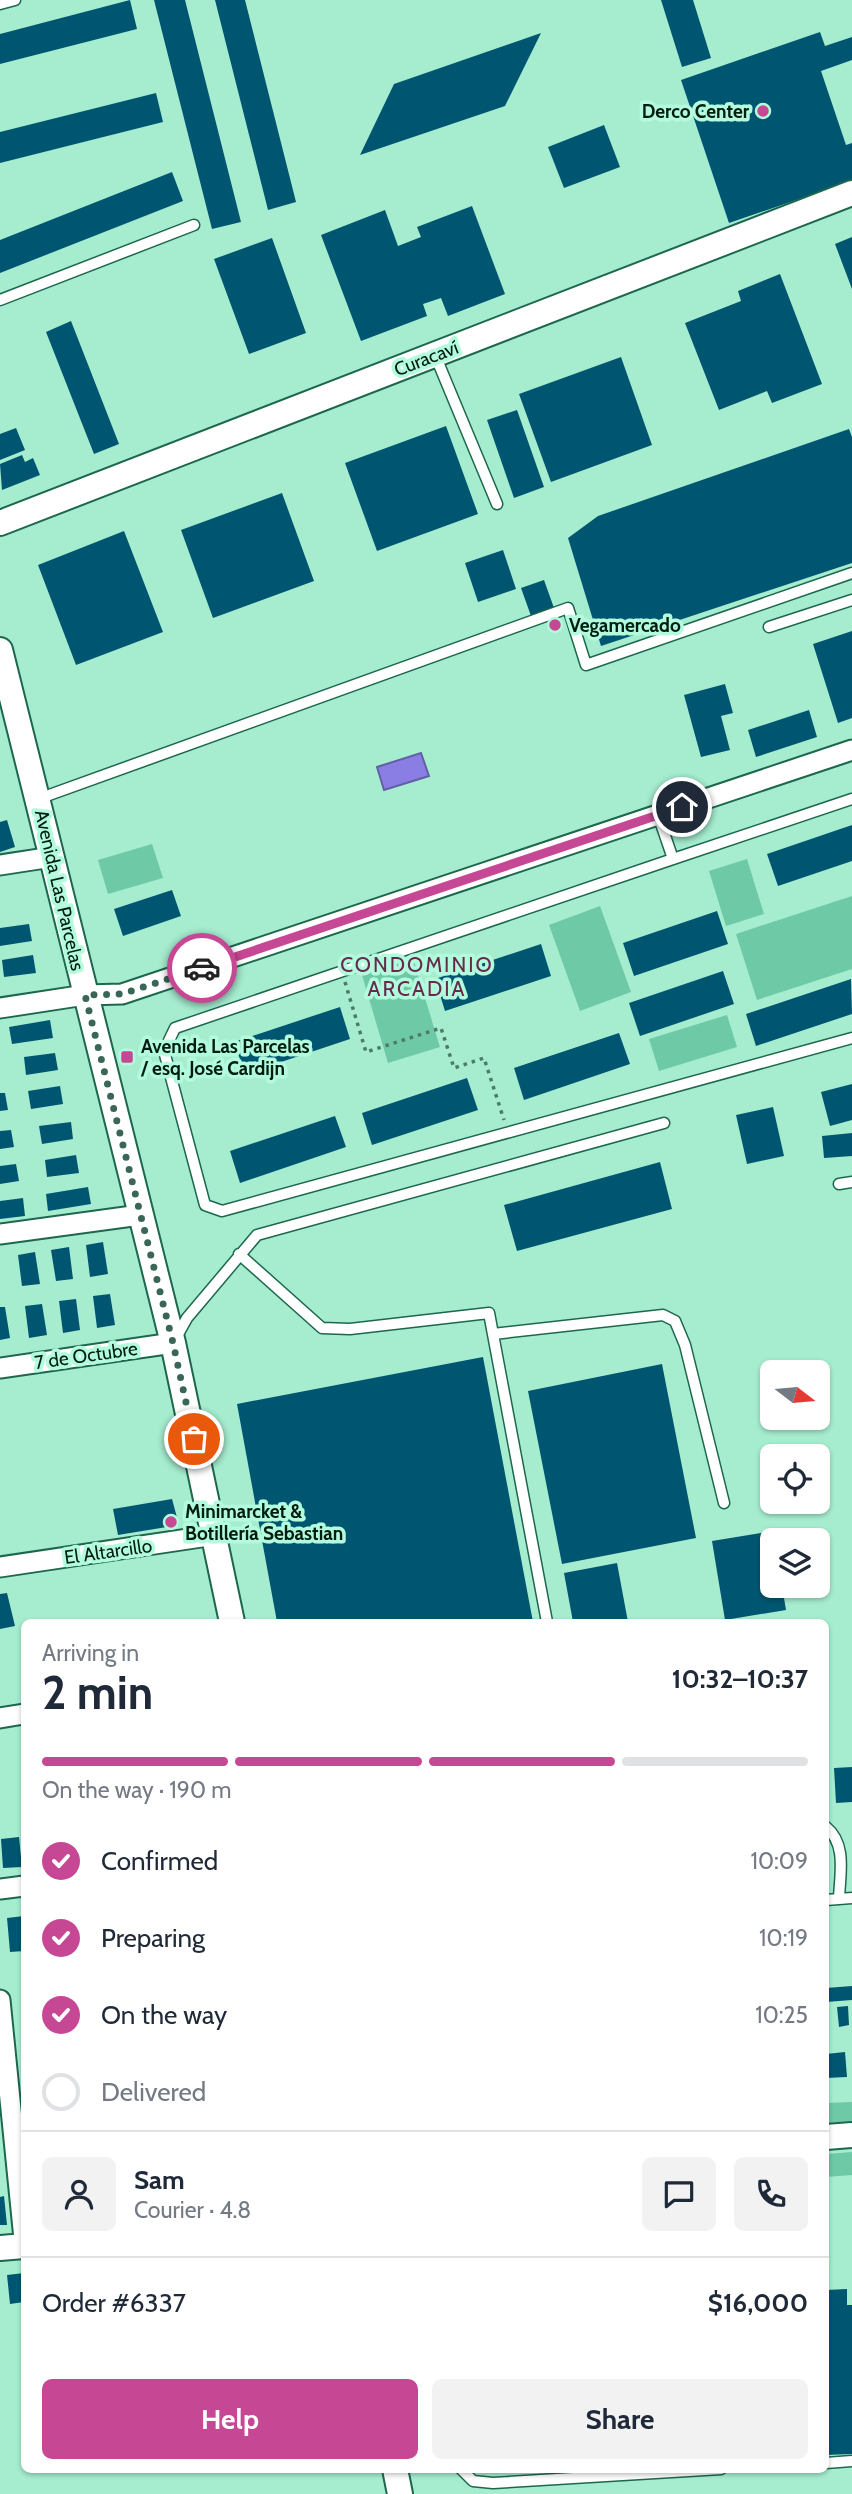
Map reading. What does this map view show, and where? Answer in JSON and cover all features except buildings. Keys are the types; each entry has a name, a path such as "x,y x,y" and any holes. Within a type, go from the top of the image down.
{"street":[{"name":"Curacaví","path":"0,523 852,193"},
{"name":"Avenida Las Parcelas","path":"0,650 7,704 38,799 173,1343 231,1619"},
{"path":"0,1009 85,995 122,994 852,750"},
{"path":"0,865 52,857"},
{"path":"0,1234 140,1215"},
{"name":"7 de Octubre","path":"0,1368 173,1343"},
{"name":"El Altarcillo","path":"0,1567 215,1535"},
{"path":"0,1718 21,1714"},
{"path":"0,1889 21,1886"},
{"path":"0,2000 21,2209"},
{"path":"829,2137 852,2135"},
{"path":"0,2248 21,2246"},
{"path":"396,2473 400,2494"}],"lane":[{"path":"0,4 15,0"},
{"path":"0,300 194,225"},
{"path":"435,354 497,504"},
{"path":"38,799 568,608 586,665 852,573"},
{"path":"769,627 852,600"},
{"path":"852,799 186,1022 175,1028 164,1051 205,1205 222,1211 852,1038"},
{"path":"658,815 673,859"},
{"path":"173,1343 187,1318 257,1235 664,1122"},
{"path":"839,1184 852,1182"},
{"path":"239,1254 322,1328 350,1329 489,1313 546,1619"},
{"path":"493,1334 663,1315 675,1321 685,1345 724,1503"},
{"path":"829,1832 840,1846 839,1898"},
{"path":"829,1900 852,1898"},
{"path":"829,2463 852,2461"},
{"path":"465,2473 473,2481 493,2483 656,2473"}],"path":[{"path":"341,970 366,1052 441,1028 454,1068 484,1058 508,1133"}],"green space":[{"path":"152,844 163,878 108,894 98,860"},
{"path":"747,859 764,914 726,926 709,871"},
{"path":"852,896 852,969 757,1000 736,934"},
{"path":"600,906 631,992 580,1011 549,925"},
{"path":"413,959 440,1047 388,1063 362,975"},
{"path":"727,1015 737,1047 659,1071 649,1039"},
{"path":"852,2102 852,2124 829,2126 829,2103"},
{"path":"852,2152 852,2175 829,2177 829,2154"}],"shaded area":[{"path":"421,753 429,776 384,790 377,767"}],"way so far":[{"path":"194,1439 173,1343 85,995 122,994 202,968"}],"place":[{"name":"Derco Center","path":"763,111"},
{"name":"Vegamercado","path":"555,625"},
{"name":"Avenida Las Parcelas / esq. José Cardijn","path":"127,1057"},
{"name":"Minimarcket & Botillería Sebastian","path":"171,1522"}],"district":[{"name":"CONDOMINIO ARCADIA","path":"417,977"}],"route":[{"path":"202,968 682,807"}]}
